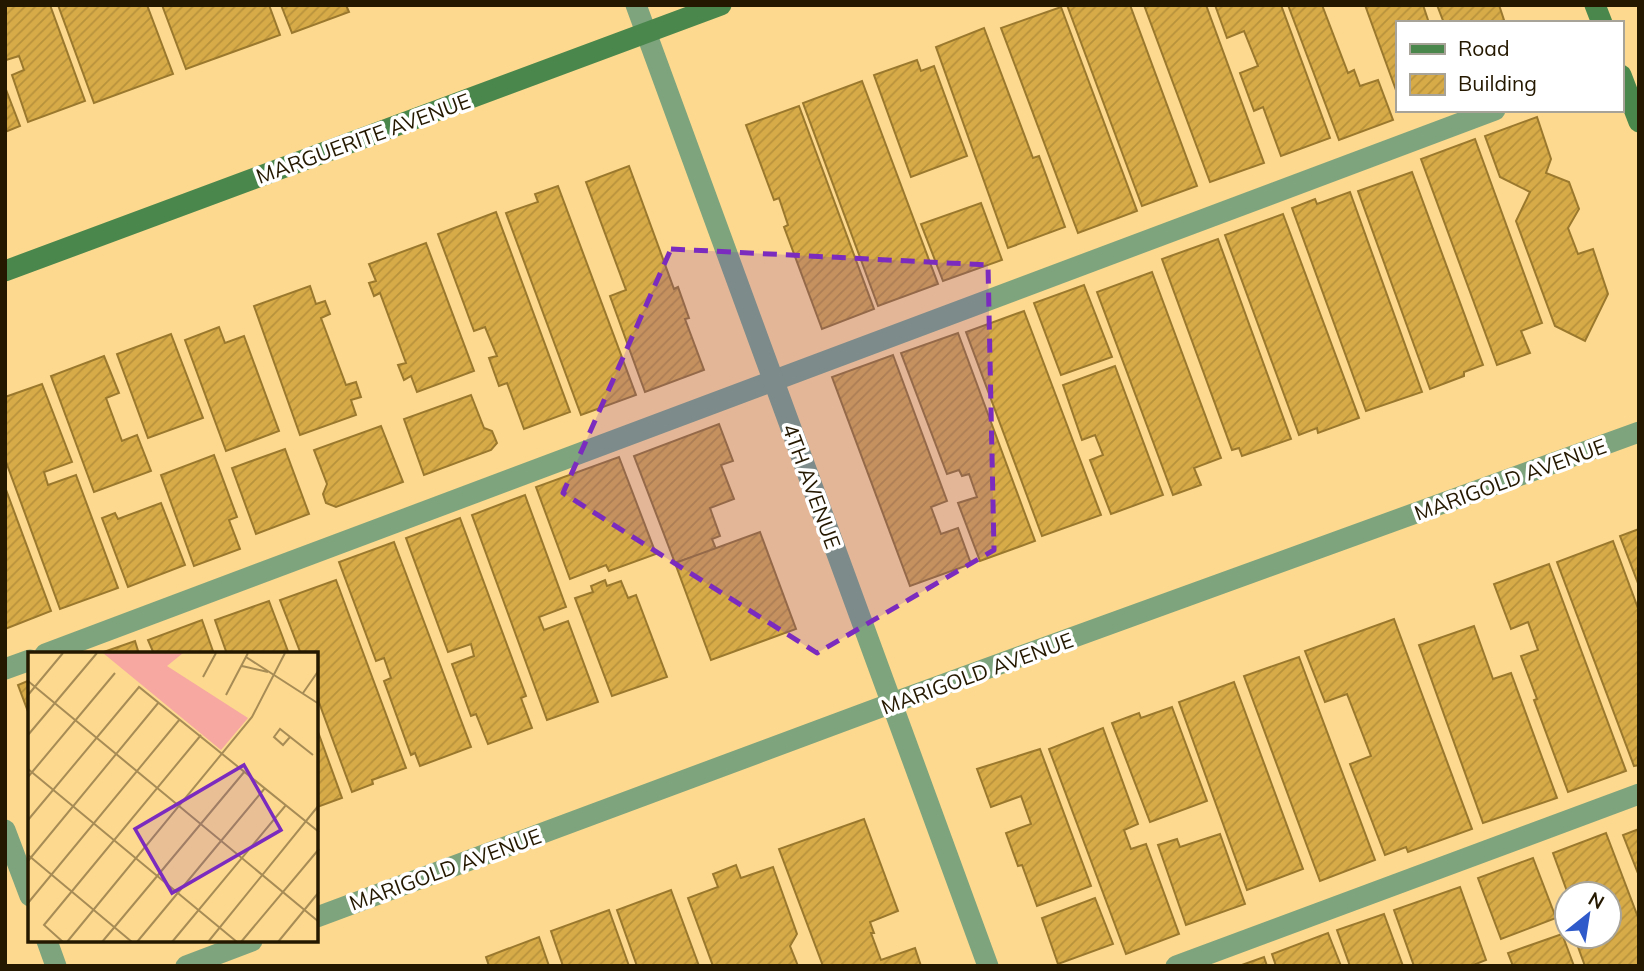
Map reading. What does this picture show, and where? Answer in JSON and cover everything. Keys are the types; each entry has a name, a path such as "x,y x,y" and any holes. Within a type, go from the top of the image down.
{"street":[{"name":"4TH AVENUE","path":"636,5 988,966"},
{"name":"MARGUERITE AVENUE","path":"5,271 721,5"},
{"path":"1623,80 1639,122"},
{"path":"50,652 1490,112"},
{"name":"MARIGOLD AVENUE","path":"318,917 892,703 1639,432"},
{"path":"5,669 28,661"},
{"path":"1176,966 1639,794"},
{"path":"5,830 28,891"},
{"path":"48,943 56,966"},
{"path":"186,966 247,943"}],"highlighted area":[{"path":"671,249 988,265 994,550 817,653 563,493"}],"building":[{"path":"5,5 50,5 85,101 28,122 12,75 24,70 19,56 6,60 5,58"},
{"path":"58,5 147,5 173,74 94,103"},
{"path":"162,5 269,5 280,35 186,69"},
{"path":"281,5 346,5 349,12 292,33"},
{"path":"1067,5 1130,5 1197,186 1142,206"},
{"path":"1144,5 1206,5 1264,163 1210,182"},
{"path":"1215,5 1281,5 1330,138 1281,156 1263,107 1254,111 1240,73 1258,66 1244,31 1227,38"},
{"path":"1288,5 1322,5 1348,73 1354,70 1360,86 1378,80 1393,120 1339,140"},
{"path":"1365,5 1423,5 1428,21 1396,21 1396,90"},
{"path":"1437,5 1499,5 1504,21 1443,21"},
{"path":"1061,7 1137,211 1078,233 1001,28"},
{"path":"984,28 1033,158 1039,156 1065,227 1008,248 936,47"},
{"path":"917,60 921,71 934,66 967,156 911,177 874,75"},
{"path":"862,81 938,284 878,306 803,103"},
{"path":"5,87 20,126 5,132"},
{"path":"799,106 874,309 822,329 784,227 788,225 779,198 774,200 746,125"},
{"path":"1537,117 1551,159 1546,173 1569,182 1579,209 1568,228 1578,254 1593,249 1608,294 1585,341 1555,326 1516,221 1530,192 1500,177 1485,136"},
{"path":"1475,139 1542,323 1521,331 1530,353 1497,365 1421,159"},
{"path":"629,166 674,289 678,287 689,318 685,319 704,370 645,392 610,296 626,290 586,182"},
{"path":"1412,172 1483,365 1464,372 1464,376 1430,389 1358,191"},
{"path":"558,186 636,395 581,415 506,213 538,202 535,194"},
{"path":"1350,192 1422,392 1366,411 1292,208 1315,199 1317,204"},
{"path":"981,203 1002,260 943,281 921,224"},
{"path":"496,212 570,412 524,429 507,383 499,386 489,358 497,356 485,327 474,331 438,234"},
{"path":"1283,214 1359,418 1318,433 1317,428 1299,435 1225,235"},
{"path":"1218,239 1291,439 1242,456 1239,448 1232,450 1162,259"},
{"path":"426,243 474,371 417,392 411,376 404,380 398,365 406,363 380,293 374,296 369,283 376,281 369,264"},
{"path":"1152,272 1221,458 1194,468 1201,485 1173,495 1097,292"},
{"path":"1084,285 1112,357 1061,375 1034,303"},
{"path":"310,286 316,304 325,301 330,314 321,318 346,385 356,382 361,397 351,400 356,415 300,435 254,306"},
{"path":"1024,311 1101,515 1042,536 966,332"},
{"path":"219,327 225,343 244,336 279,431 226,451 185,340"},
{"path":"958,333 1035,541 980,561 958,503 977,497 969,474 962,476 959,470 947,474 901,353"},
{"path":"171,334 203,418 148,438 117,354"},
{"path":"893,355 947,501 931,507 941,534 958,528 971,564 910,586 832,377"},
{"path":"104,356 119,393 106,398 122,441 137,435 151,471 94,492 51,376"},
{"path":"1115,366 1163,495 1111,514 1090,460 1103,455 1095,435 1082,440 1063,385"},
{"path":"42,384 72,462 44,472 48,485 76,475 118,588 60,609 5,459 5,397"},
{"path":"471,395 484,428 492,431 497,443 491,450 424,475 404,419"},
{"path":"719,424 733,461 721,465 734,499 710,508 720,536 712,539 716,549 675,563 634,456"},
{"path":"381,426 403,482 336,507 326,503 323,494 327,484 314,450"},
{"path":"285,449 309,514 256,534 232,468"},
{"path":"214,455 237,517 229,520 240,549 194,566 161,475"},
{"path":"619,457 656,554 609,571 606,565 570,579 536,487"},
{"path":"5,487 51,611 5,629"},
{"path":"525,495 566,607 539,617 544,630 568,621 598,702 547,720 472,515"},
{"path":"161,503 185,565 128,587 102,518 115,513 118,519"},
{"path":"460,518 526,696 521,698 532,728 488,744 476,714 471,716 452,664 474,656 471,644 448,652 406,538"},
{"path":"1639,529 1639,586 1620,536"},
{"path":"760,532 796,629 711,660 675,563"},
{"path":"1613,541 1639,611 1639,765 1634,766 1557,562"},
{"path":"394,542 471,747 420,766 415,753 411,755 384,681 391,678 384,658 376,661 339,562"},
{"path":"1549,564 1626,771 1568,792 1521,656 1538,650 1528,622 1511,629 1494,584"},
{"path":"336,580 406,768 372,780 373,784 352,792 318,700 318,652 300,652 280,600"},
{"path":"605,580 607,586 621,581 628,598 636,595 667,677 612,696 575,598 593,592 591,586"},
{"path":"269,601 288,652 226,652 215,620"},
{"path":"1394,619 1472,829 1408,852 1406,847 1385,855 1350,764 1371,756 1347,694 1325,702 1305,651"},
{"path":"202,620 213,652 153,652 148,640"},
{"path":"1474,626 1493,679 1511,673 1557,798 1483,823 1419,645"},
{"path":"135,641 138,652 104,652"},
{"path":"1299,657 1375,860 1320,881 1244,676"},
{"path":"28,681 28,712 18,685"},
{"path":"1234,682 1303,869 1247,890 1179,702"},
{"path":"1172,707 1207,801 1150,822 1112,723 1139,713 1141,718"},
{"path":"1103,728 1138,824 1124,830 1131,849 1146,844 1179,934 1126,954 1049,749"},
{"path":"318,732 342,798 318,807"},
{"path":"1040,749 1091,886 1037,906 1022,865 1018,866 1006,833 1031,824 1021,796 991,807 977,769"},
{"path":"864,819 898,911 870,922 881,960 915,948 921,966 823,966 779,849"},
{"path":"1639,829 1639,876 1623,835"},
{"path":"1606,833 1639,920 1639,966 1585,966 1579,950 1623,950 1623,880 1563,880 1553,853"},
{"path":"1220,834 1245,904 1186,925 1158,845 1177,839 1180,847"},
{"path":"1533,858 1553,910 1553,919 1501,939 1478,878"},
{"path":"736,865 741,878 773,867 797,934 790,946 798,966 713,966 688,898 718,887 713,874"},
{"path":"1460,887 1486,960 1471,966 1414,966 1394,910"},
{"path":"671,890 699,966 637,966 617,910"},
{"path":"1095,898 1113,944 1058,964 1042,918"},
{"path":"609,910 629,966 563,966 551,931"},
{"path":"1384,914 1403,966 1350,966 1337,930"},
{"path":"1328,933 1341,966 1276,966 1272,954"},
{"path":"539,937 549,966 489,966 486,957"},
{"path":"1553,937 1553,950 1568,950 1574,966 1513,966 1508,953"},
{"path":"1264,957 1267,966 1239,966"}]}
